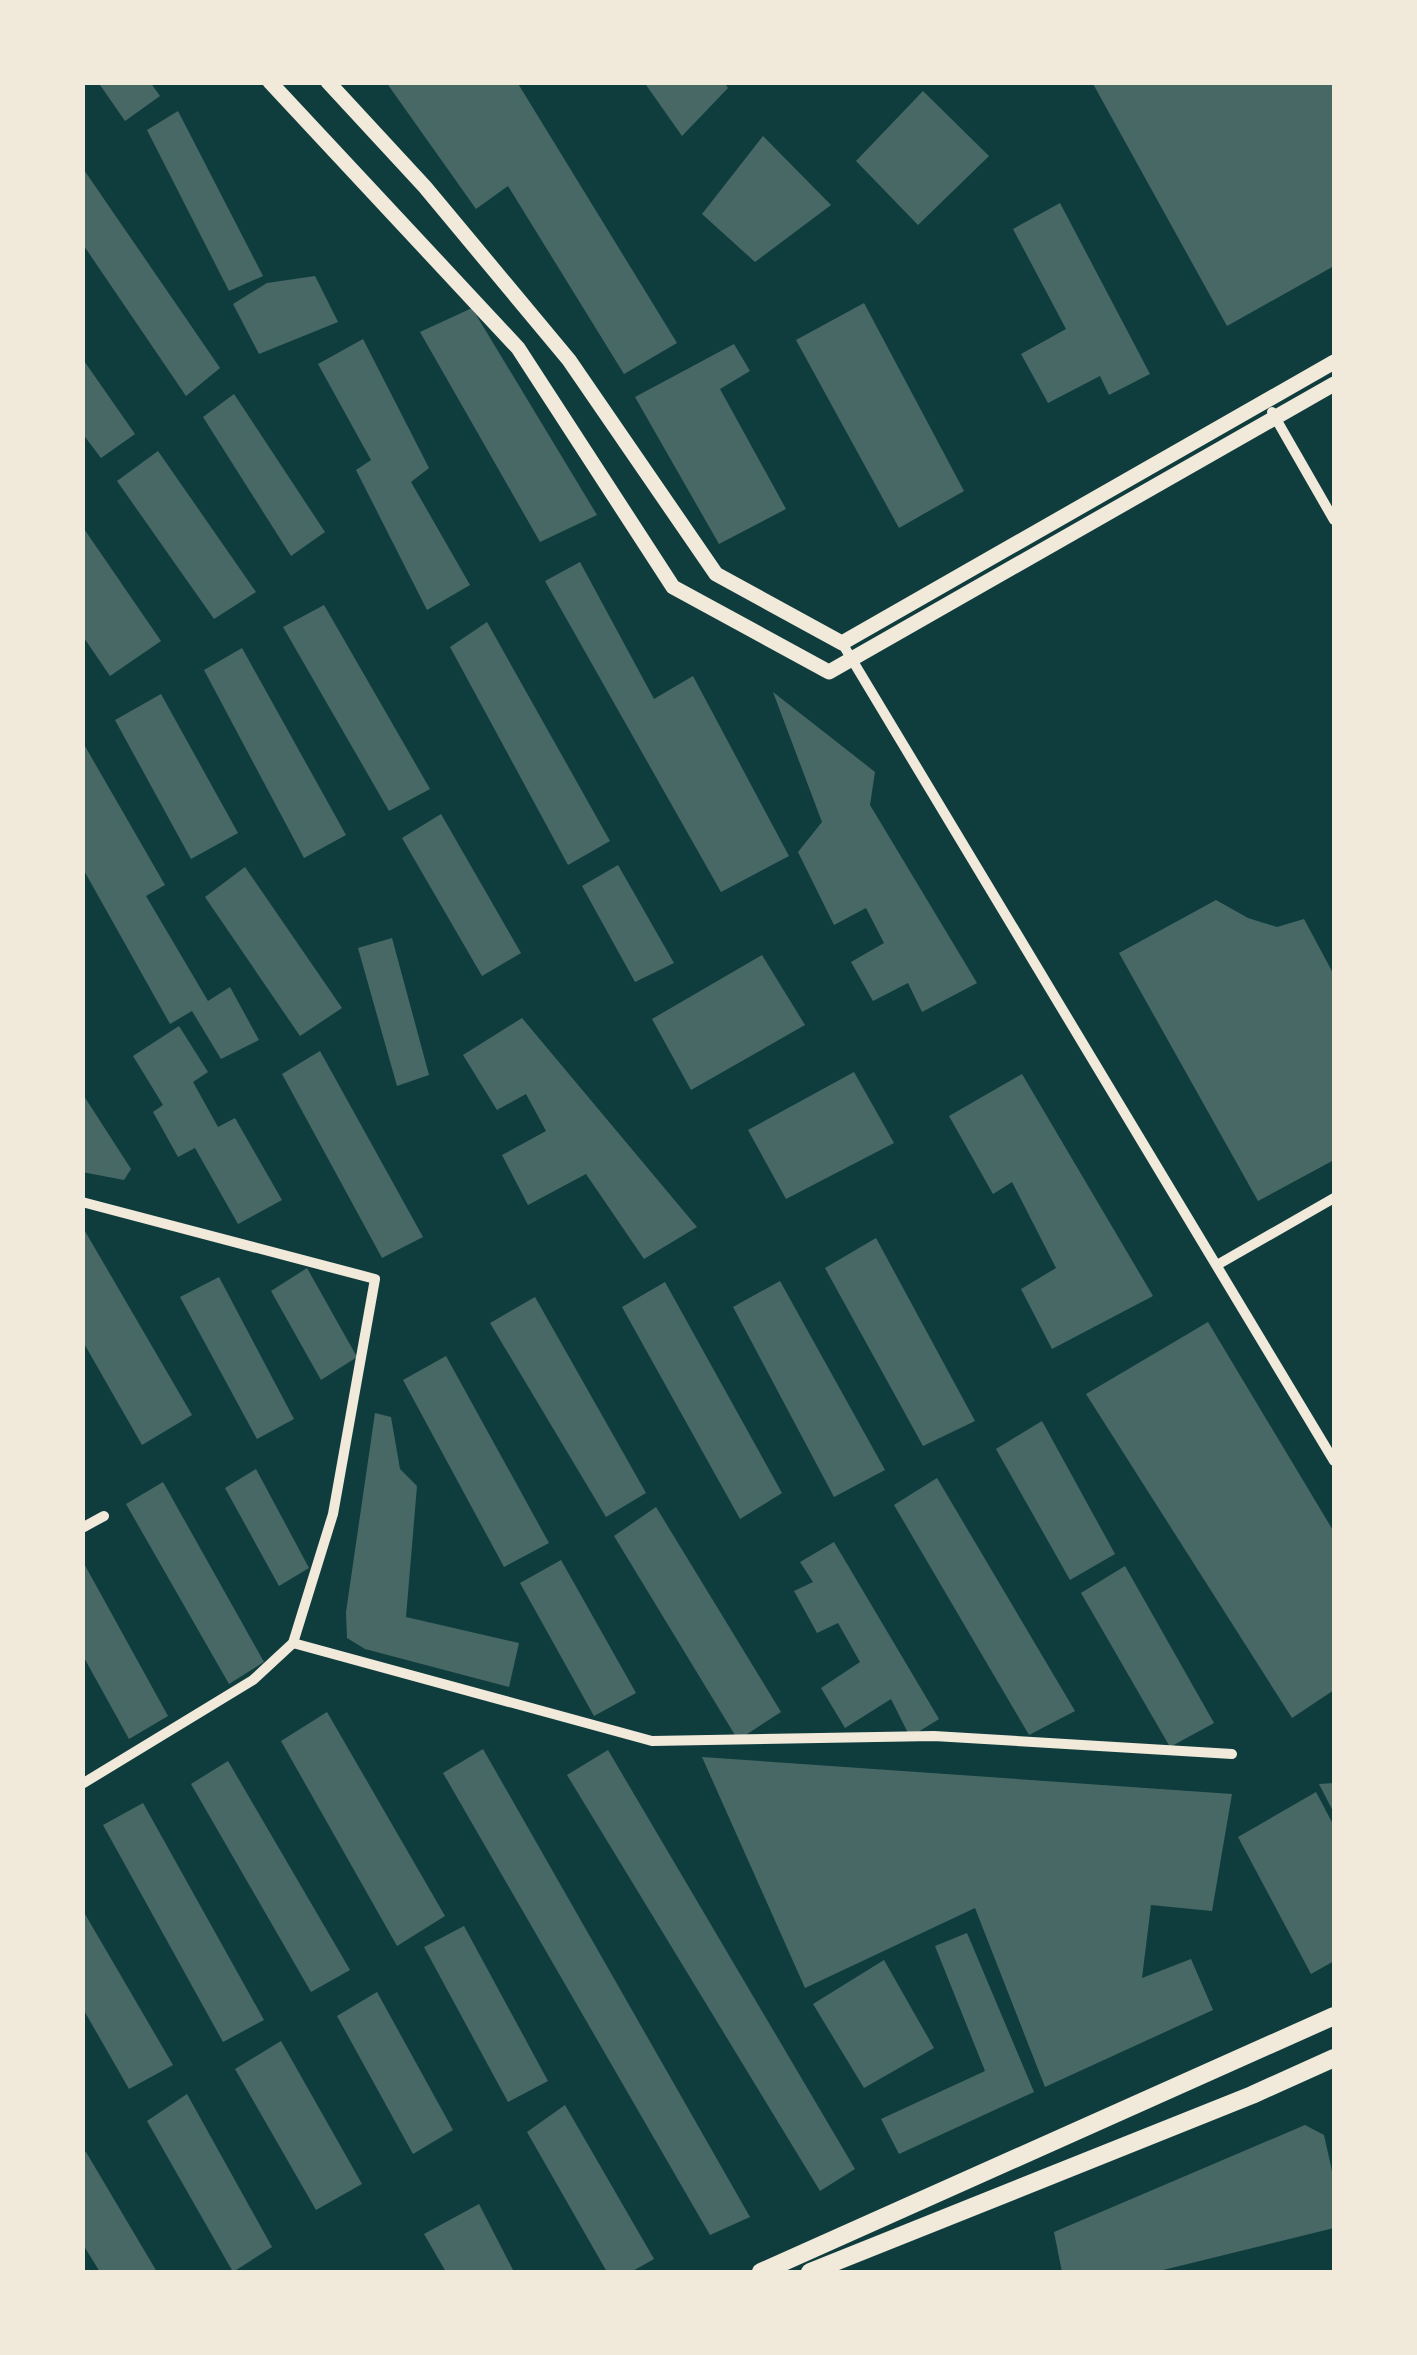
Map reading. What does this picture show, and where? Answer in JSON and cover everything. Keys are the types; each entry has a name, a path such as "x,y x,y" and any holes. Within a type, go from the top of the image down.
{"main road":[{"path":"761,2272 1334,2016"},
{"path":"810,2272 1252,2095 1334,2058"}],"street":[{"path":"270,82 518,348 673,586 829,672 1334,384"},
{"path":"328,82 424,187 568,360 716,574 842,643 1334,1462"},
{"path":"842,643 1334,362"},
{"path":"1266,402 1334,520"},
{"path":"1216,1265 1334,1198"},
{"path":"82,1202 375,1279 333,1514 293,1643 253,1680 82,1784"},
{"path":"82,1528 104,1516"},
{"path":"293,1643 652,1741 934,1736 1232,1754"}],"building":[{"path":"98,82 150,82 160,96 125,121"},
{"path":"386,82 517,82 677,343 624,374 508,186 476,209"},
{"path":"644,82 724,82 728,88 682,136"},
{"path":"1092,82 1334,82 1334,266 1227,326"},
{"path":"923,91 989,156 918,225 856,161"},
{"path":"178,111 263,276 229,291 147,130"},
{"path":"763,136 831,205 755,262 702,214"},
{"path":"82,167 220,368 186,396 82,243"},
{"path":"1060,203 1150,374 1109,395 1100,376 1048,403 1021,354 1066,329 1013,229"},
{"path":"315,276 338,322 259,354 233,304 267,283"},
{"path":"864,303 964,491 899,528 796,340"},
{"path":"472,308 597,515 540,542 420,332"},
{"path":"363,339 429,468 411,482 470,585 427,610 356,470 371,460 318,364"},
{"path":"734,344 750,371 720,389 786,509 719,544 635,397"},
{"path":"82,358 135,434 101,458 82,433"},
{"path":"234,394 325,532 291,556 203,417"},
{"path":"158,451 256,592 214,619 117,481"},
{"path":"82,526 161,641 110,676 82,635"},
{"path":"580,562 654,699 693,676 789,856 721,892 545,581"},
{"path":"324,605 430,789 389,811 283,627"},
{"path":"487,622 610,841 568,865 450,647"},
{"path":"242,648 346,835 304,858 204,670"},
{"path":"773,692 875,772 870,805 977,983 922,1012 908,983 873,1001 851,962 884,943 866,908 834,925 798,852 822,822"},
{"path":"161,694 238,833 191,859 115,720"},
{"path":"82,741 165,885 146,896 208,1001 230,987 259,1040 221,1059 192,1011 170,1024 82,867"},
{"path":"441,814 521,953 482,976 402,838"},
{"path":"618,865 674,963 635,982 582,886"},
{"path":"245,867 342,1008 300,1036 205,897"},
{"path":"1216,900 1248,918 1277,927 1304,919 1334,975 1334,1160 1258,1201 1119,953"},
{"path":"392,938 429,1075 397,1086 358,948"},
{"path":"762,955 805,1025 691,1090 652,1019"},
{"path":"522,1018 697,1227 644,1259 586,1174 528,1205 502,1155 546,1131 526,1094 497,1110 463,1055"},
{"path":"179,1026 208,1072 193,1082 218,1127 235,1118 282,1200 238,1224 195,1148 178,1157 153,1112 163,1105 133,1056"},
{"path":"320,1051 423,1237 382,1258 282,1074"},
{"path":"854,1072 894,1143 786,1199 748,1130"},
{"path":"1022,1074 1153,1296 1052,1349 1021,1289 1056,1268 1012,1182 993,1194 949,1116"},
{"path":"82,1093 131,1169 124,1180 82,1172"},
{"path":"82,1226 192,1415 142,1445 82,1340"},
{"path":"876,1238 975,1421 923,1446 825,1268"},
{"path":"307,1268 357,1357 321,1380 271,1291"},
{"path":"219,1277 294,1419 257,1439 180,1297"},
{"path":"780,1281 885,1470 834,1497 733,1307"},
{"path":"665,1282 782,1493 740,1519 622,1307"},
{"path":"535,1297 646,1493 606,1517 490,1323"},
{"path":"1208,1322 1334,1532 1334,1690 1292,1718 1086,1394"},
{"path":"446,1356 549,1543 504,1567 403,1380"},
{"path":"375,1413 391,1417 400,1469 417,1486 406,1617 519,1643 509,1687 365,1649 347,1638 346,1612"},
{"path":"1042,1421 1115,1554 1070,1580 996,1449"},
{"path":"256,1469 309,1568 279,1586 225,1488"},
{"path":"937,1478 1075,1711 1029,1735 894,1505"},
{"path":"163,1482 264,1662 229,1684 126,1504"},
{"path":"656,1507 781,1712 738,1740 614,1536"},
{"path":"834,1542 939,1719 910,1737 891,1699 845,1728 821,1688 860,1662 838,1623 817,1633 794,1591 813,1582 800,1562"},
{"path":"82,1560 168,1716 129,1739 82,1654"},
{"path":"561,1560 636,1693 594,1716 520,1583"},
{"path":"1125,1566 1214,1723 1170,1747 1081,1593"},
{"path":"327,1712 445,1916 397,1946 281,1741"},
{"path":"483,1749 750,2217 710,2235 443,1773"},
{"path":"608,1750 855,2169 820,2191 567,1775"},
{"path":"702,1757 1232,1794 1212,1911 1151,1905 1142,1978 1191,1959 1213,2010 1045,2087 975,1908 805,1988"},
{"path":"228,1761 350,1970 311,1992 191,1784"},
{"path":"1334,1783 1334,1813 1319,1784"},
{"path":"1316,1792 1334,1826 1334,1961 1311,1974 1238,1837"},
{"path":"143,1803 264,2020 223,2042 103,1825"},
{"path":"82,1909 173,2065 129,2089 82,2007"},
{"path":"464,1926 548,2081 508,2102 424,1947"},
{"path":"967,1933 1034,2092 899,2154 881,2119 985,2071 935,1946"},
{"path":"884,1960 934,2048 864,2088 813,2004"},
{"path":"377,1992 453,2130 413,2154 337,2016"},
{"path":"281,2041 362,2184 316,2210 235,2069"},
{"path":"187,2094 272,2247 233,2272 147,2121"},
{"path":"565,2105 654,2259 631,2272 607,2272 527,2132"},
{"path":"1305,2125 1324,2135 1334,2180 1334,2228 1155,2272 1062,2272 1054,2232"},
{"path":"86,2152 157,2272 100,2272 82,2243 82,2154"},
{"path":"479,2204 514,2272 446,2272 424,2234"}]}
